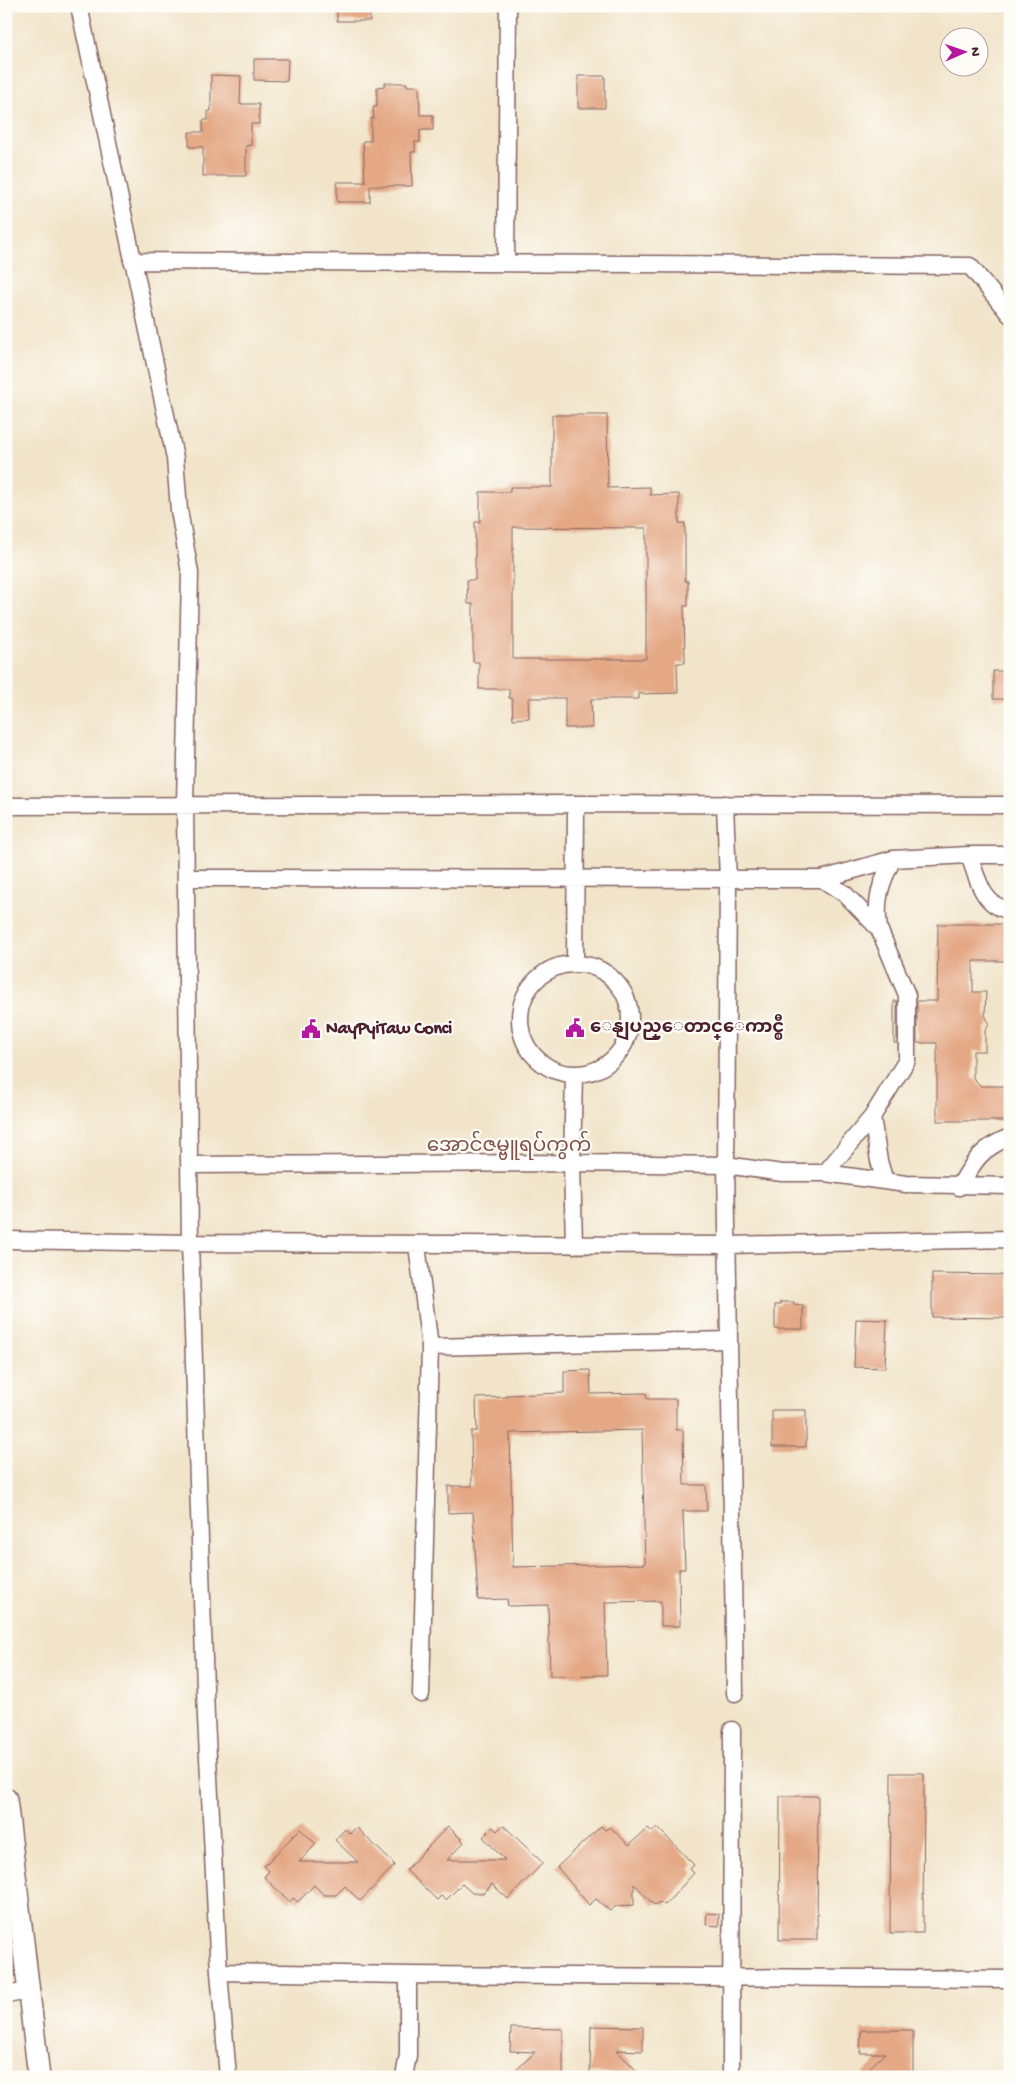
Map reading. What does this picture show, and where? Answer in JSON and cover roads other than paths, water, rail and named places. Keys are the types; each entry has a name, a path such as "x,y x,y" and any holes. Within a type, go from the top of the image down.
{"main road":[{"path":"6,1799 39,2077"}],"street":[{"path":"79,6 175,458 179,510 190,573 185,805 190,1243 206,1718 218,1972 228,2077"},
{"path":"506,262 508,6"},
{"path":"132,261 970,266 1010,315"},
{"path":"575,963 576,804"},
{"path":"726,804 728,880 726,1165 734,1693"},
{"path":"6,806 1010,805"},
{"path":"187,878 822,879 893,859 969,854 1010,854"},
{"path":"969,854 979,882 988,899 999,909 1010,910"},
{"path":"825,1173 872,1117 907,1060 907,995 879,929 876,908 883,878 893,859"},
{"path":"822,879 845,894 879,929"},
{"path":"575,963 592,966 609,975 622,990 629,1008 629,1029 623,1048 610,1062 593,1072 574,1075 552,1070 536,1059 524,1044 519,1024 521,1005 526,991 539,976 556,966 575,963"},
{"path":"574,1075 572,1163 574,1245"},
{"path":"872,1117 879,1161 885,1181"},
{"path":"959,1186 973,1163 992,1144 1010,1137"},
{"path":"189,1165 572,1163 726,1165 782,1173 825,1173 885,1181 959,1186 1010,1186"},
{"path":"6,1240 417,1245 728,1245 1010,1239"},
{"path":"417,1245 430,1347 420,1694"},
{"path":"430,1347 729,1340"},
{"path":"731,2077 732,1730"},
{"path":"218,1972 1010,1979"},
{"path":"404,2077 408,2055 408,1975"},
{"path":"6,1995 29,1991"}],"place":[{"name":"ေနျပည္ေတာင္ေကာင္စီ","path":"575,1028"},
{"name":"NayPyiTaw Conci","path":"311,1029"}],"district":[{"name":"အောင်ဇမ္ဗူရပ်ကွက်","path":"509,1147"}]}
